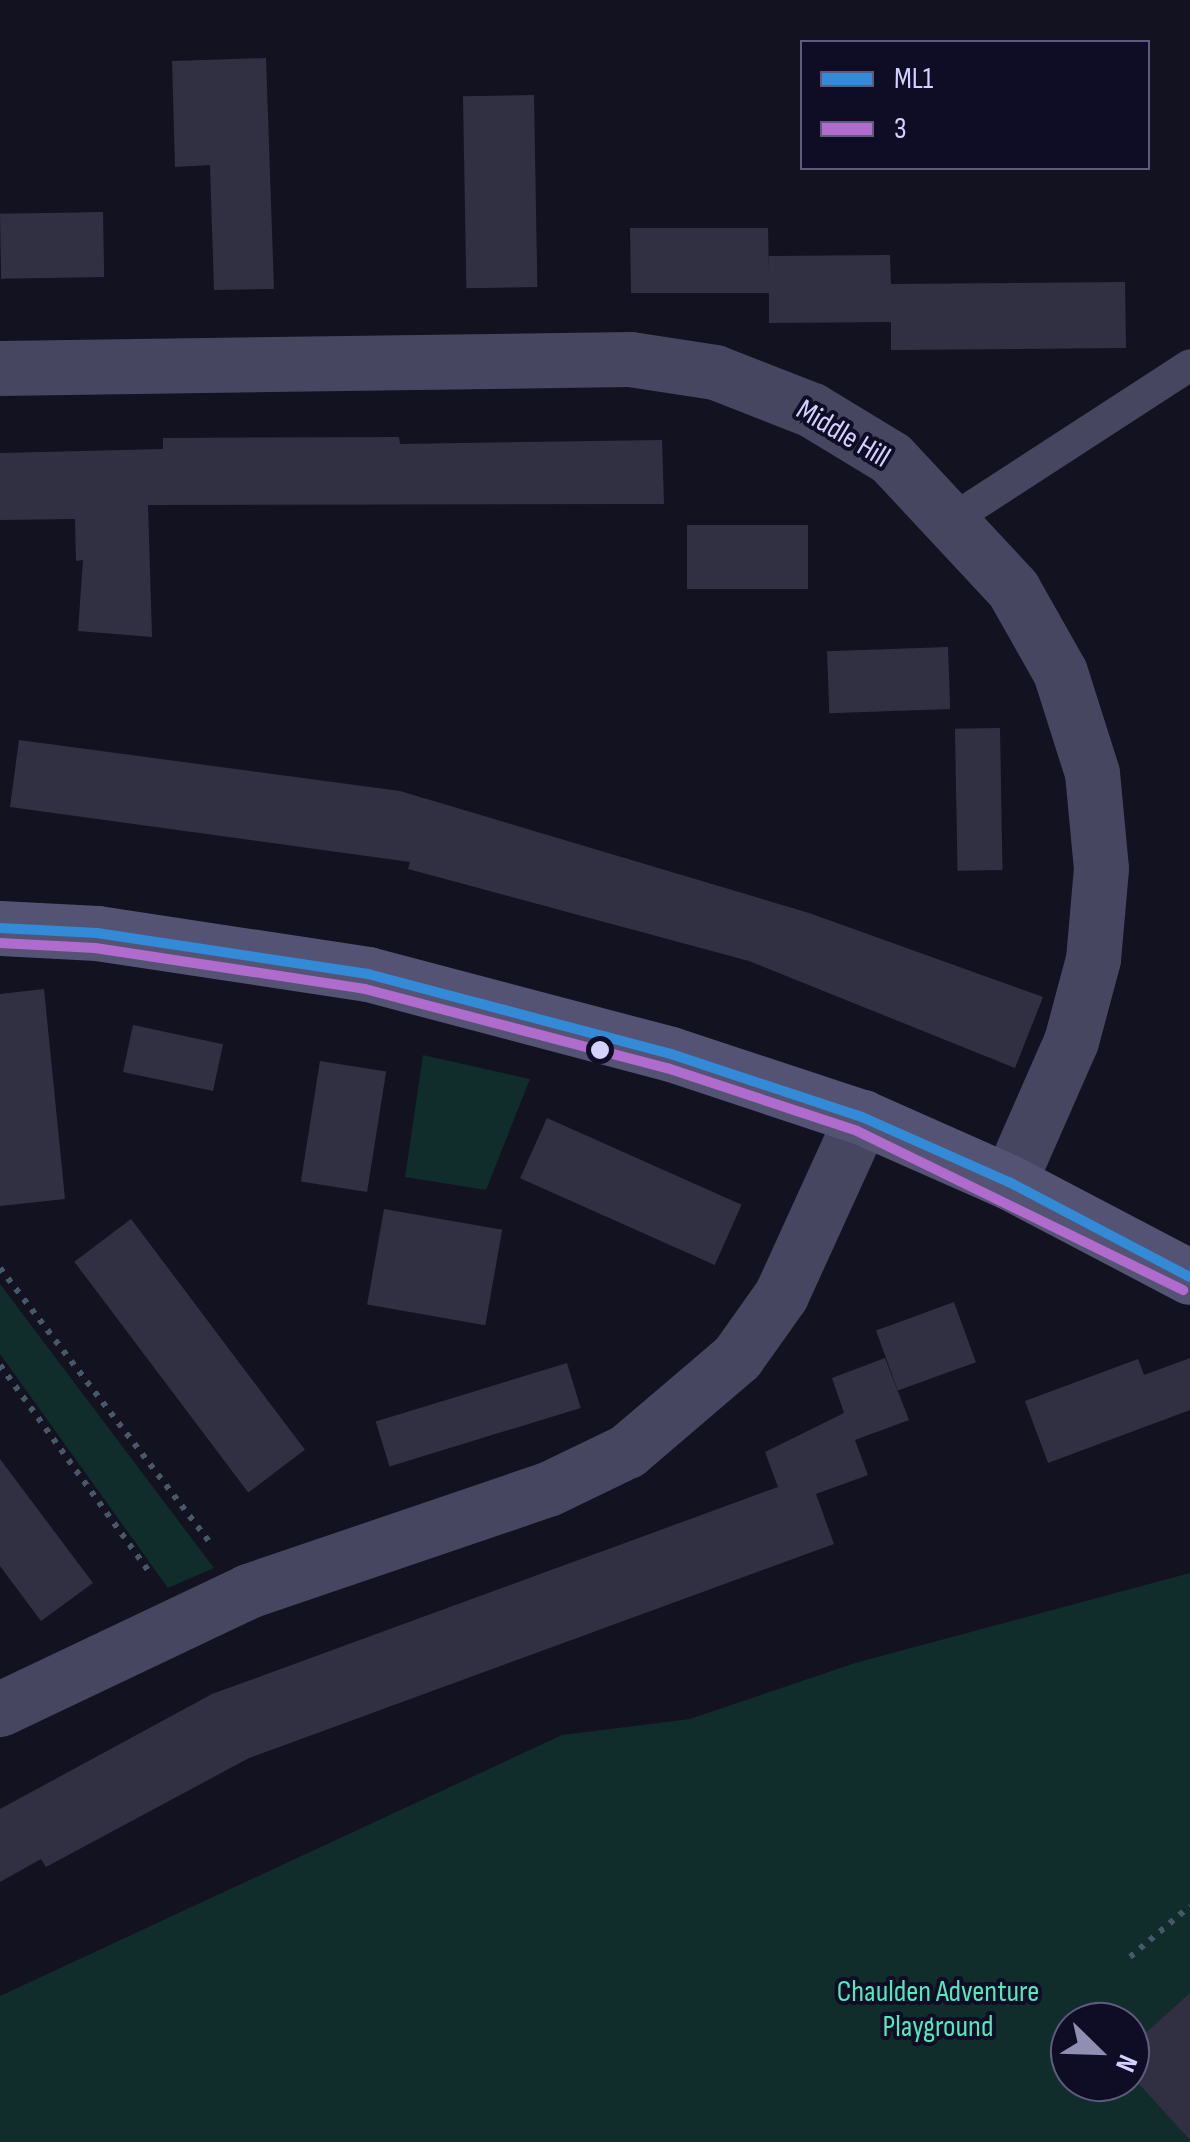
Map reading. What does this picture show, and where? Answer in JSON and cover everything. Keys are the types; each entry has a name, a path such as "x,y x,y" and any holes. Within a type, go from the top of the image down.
{"street":[{"name":"Middle Hill","path":"0,368 560,356 716,372 812,410 890,458 1013,589 1060,672 1092,773 1101,868 1093,960 1071,1041 1009,1182"},
{"path":"0,928 97,934 368,974 672,1054 862,1117 1009,1182 1190,1277"},
{"path":"0,1709 248,1591 548,1490 627,1451 736,1357 781,1295 862,1117"}],"lane":[{"path":"950,520 1190,365"}],"path":[{"path":"0,1268 248,1591"},
{"path":"0,1365 184,1620"},
{"path":"1130,1957 1190,1906"}],"green space":[{"path":"423,1055 530,1079 486,1190 405,1177"},
{"path":"0,1284 214,1568 168,1588 0,1354"},
{"name":"Chaulden Adventure Playground","path":"1190,1573 1190,2142 0,2142 0,1996 562,1735 690,1719 855,1663"}],"building":[{"path":"266,58 274,289 214,290 210,165 175,167 172,61"},
{"path":"534,95 537,287 466,288 463,96"},
{"path":"103,212 104,277 1,279 0,214"},
{"path":"630,228 768,228 769,270 769,256 890,255 891,284 1125,282 1126,348 891,350 891,322 769,323 769,293 631,293"},
{"path":"399,437 400,444 662,440 664,504 148,505 152,637 78,631 83,560 76,561 75,519 0,520 0,453 163,449 163,438"},
{"path":"687,525 808,525 808,589 687,589"},
{"path":"948,647 950,709 829,713 827,651"},
{"path":"1000,728 1002,870 957,871 955,729"},
{"path":"19,740 400,791 809,913 1043,997 1015,1068 749,961 408,869 410,862 10,807"},
{"path":"44,989 65,1199 0,1206 0,994"},
{"path":"133,1025 223,1044 213,1091 123,1072"},
{"path":"320,1061 386,1071 367,1192 301,1181"},
{"path":"547,1118 742,1205 715,1265 520,1178"},
{"path":"384,1209 502,1230 485,1325 367,1305"},
{"path":"131,1219 305,1450 248,1493 74,1262"},
{"path":"954,1302 976,1362 898,1391 876,1330"},
{"path":"885,1358 909,1420 855,1440 868,1475 816,1494 834,1544 249,1758 46,1867 41,1859 0,1882 0,1809 212,1694 778,1487 765,1452 844,1413 832,1378"},
{"path":"1190,1358 1190,1410 1048,1463 1025,1401 1138,1359 1144,1375"},
{"path":"567,1363 581,1408 389,1466 376,1421"},
{"path":"0,1459 93,1583 41,1621 0,1566"},
{"path":"1190,1993 1190,2140 1150,2096 1150,2029"}],"transit line":[{"name":"ML1","path":"0,928 97,933 368,974 671,1054 862,1117 1009,1182 1190,1277"},
{"name":"3","path":"0,943 95,948 365,989 667,1068 857,1131 1183,1290"}]}
